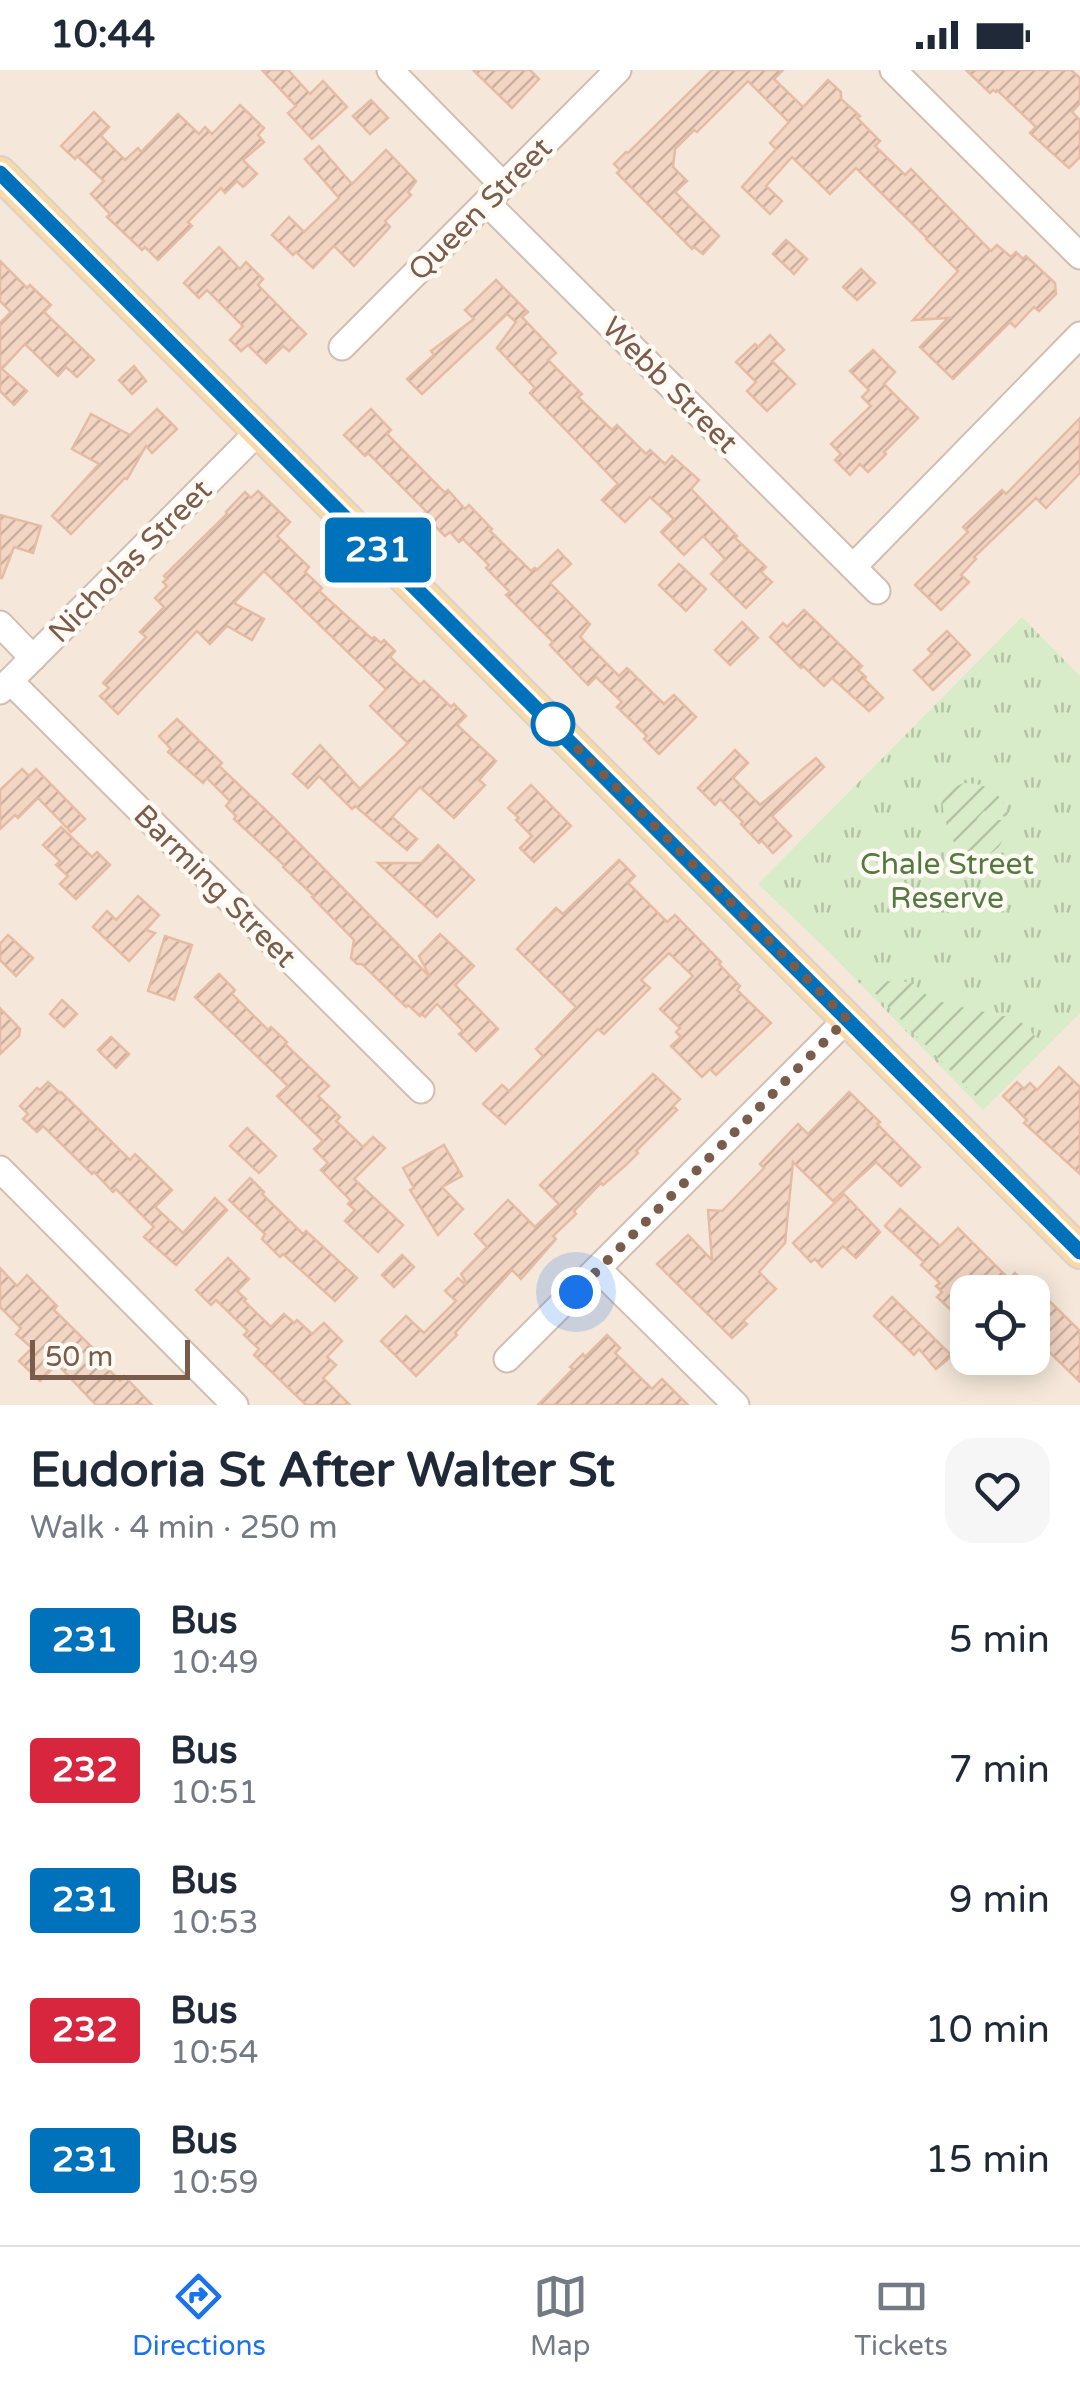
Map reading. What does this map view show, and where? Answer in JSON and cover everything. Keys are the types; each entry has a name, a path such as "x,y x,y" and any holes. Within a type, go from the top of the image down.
{"main road":[{"path":"0,173 1080,1252"}],"street":[{"name":"Webb Street","path":"390,70 495,194 877,591"},
{"name":"Queen Street","path":"342,347 618,70"},
{"path":"893,70 1080,256"},
{"path":"853,567 1080,335"},
{"name":"Nicholas Street","path":"5,686 259,431"},
{"path":"0,624 34,658"},
{"name":"Barming Street","path":"5,686 420,1090"},
{"path":"507,1360 847,1019"},
{"path":"0,1169 235,1405"},
{"path":"598,1269 736,1405"}],"shaded area":[{"path":"0,70 1080,70 1080,1405 0,1405"}],"green space":[{"name":"Chale Street Reserve","path":"1022,617 1080,676 1080,1013 983,1110 758,884"},
{"path":"964,783 994,791 1007,810 1009,818 984,811 977,819 981,828 990,828 997,820 1008,826 993,852 963,855 948,828 942,798"},
{"path":"899,980 914,984 929,997 947,1004 1018,1019 1044,1045 983,1104 872,990 881,982"}],"building":[{"path":"262,70 288,70 310,94 323,81 347,107 312,139 288,113 296,106"},
{"path":"473,70 530,70 539,79 512,108"},
{"path":"712,70 783,70 774,79 803,107 828,80 880,141 875,146 905,175 911,169 991,251 997,245 1011,257 1016,252 1023,259 1026,256 1055,283 1056,294 1039,311 1034,307 1015,327 1010,322 953,379 920,347 948,318 913,320 958,271 856,168 830,194 792,157 766,186 782,201 770,214 742,187 776,149 770,143 789,122 748,81 675,149 673,167 687,181 675,192 719,236 703,254 692,249 617,173 620,170 614,164"},
{"path":"966,70 1071,70 1080,78 1080,103 1072,112 1080,120 1080,157 1069,168 1030,133 1036,127 997,90 990,93"},
{"path":"371,100 388,118 370,134 353,116"},
{"path":"240,105 264,128 258,135 264,142 243,160 257,174 243,187 237,181 225,193 221,188 188,222 192,226 158,260 107,217 110,214 91,194 104,181 61,146 94,112 109,127 101,136 125,160 138,148 141,152 178,114 199,134 205,127 212,134"},
{"path":"319,146 352,184 386,150 416,181 408,192 411,195 385,221 390,227 354,266 334,246 313,268 272,235 289,217 304,232 339,198 305,159"},
{"path":"786,240 807,259 794,274 773,254"},
{"path":"219,247 240,269 246,262 263,279 258,285 306,334 289,351 283,346 266,363 248,345 241,351 230,340 243,326 207,290 199,298 184,283"},
{"path":"0,261 51,305 44,312 94,360 77,377 66,367 58,376 25,344 2,369 27,391 14,405 0,391 0,323 11,312 0,301"},
{"path":"861,269 875,283 857,300 843,287"},
{"path":"496,280 528,312 522,317 556,353 548,360 582,394 578,397 612,430 617,425 646,454 650,450 665,464 672,456 699,480 691,489 766,567 761,572 772,582 746,608 711,574 725,559 703,536 684,555 661,532 674,519 650,497 625,522 602,500 618,484 530,393 535,388 497,348 516,322 507,314 422,394 407,379 434,355 431,351 474,319 465,310"},
{"path":"770,335 784,350 772,361 795,384 767,411 747,391 756,382 736,362"},
{"path":"873,350 895,372 884,384 918,418 868,472 860,464 850,475 835,460 841,454 831,444 871,406 862,397 869,390 850,371"},
{"path":"134,366 146,381 132,394 119,380"},
{"path":"157,409 177,429 152,453 146,446 127,479 71,534 52,516 99,464 72,449 91,414 130,435"},
{"path":"371,409 391,430 387,434 445,493 448,490 465,509 469,505 531,571 558,550 571,564 550,583 590,624 580,637 619,676 627,668 664,704 674,695 696,717 659,754 644,739 647,736 617,707 622,702 596,677 588,685 550,645 553,642 506,595 510,592 486,568 489,565 463,539 459,542 450,532 445,536 423,514 426,511 368,453 365,456 344,435"},
{"path":"1080,418 1080,473 1046,508 1036,498 974,557 961,575 969,582 941,610 915,585 968,532 963,527 1002,490 1006,494"},
{"path":"258,491 290,522 277,536 309,567 305,572 322,588 319,591 372,639 381,643 384,640 395,651 390,657 420,685 424,681 451,707 454,704 466,716 457,725 496,761 479,780 485,785 454,818 420,787 392,817 417,839 407,850 355,806 352,809 319,776 308,788 293,774 320,745 360,789 408,743 370,706 386,689 264,571 234,603 264,619 252,640 227,626 210,644 197,631 118,714 100,696 109,688 103,683 146,637 140,632 164,607 155,598 167,586 164,576 245,492 251,498"},
{"path":"0,515 41,526 33,553 14,547 2,578 0,578"},
{"path":"679,564 706,589 686,611 659,585"},
{"path":"804,610 862,666 858,670 883,698 869,711 832,678 824,686 770,637"},
{"path":"742,622 758,638 730,665 715,650"},
{"path":"947,631 970,655 933,690 914,670 932,654 928,649"},
{"path":"177,719 430,977 419,956 440,934 474,966 455,985 498,1029 476,1051 437,1004 425,1017 420,1016 351,958 354,940 284,865 234,819 236,816 226,806 230,801 207,778 203,783 168,752 171,749 159,736"},
{"path":"735,750 748,763 733,778 760,805 816,758 824,767 772,816 791,836 773,853 720,799 715,805 698,788"},
{"path":"22,769 29,776 36,769 85,819 71,832 38,798 0,829 0,790"},
{"path":"531,785 571,826 534,862 520,848 532,836 508,808"},
{"path":"61,827 92,857 97,852 110,865 76,899 60,884 68,876 56,865 60,861 43,845"},
{"path":"438,845 474,880 437,917 378,863 421,863"},
{"path":"619,860 635,876 628,883 667,922 675,915 721,962 740,986 737,990 771,1023 716,1075 710,1069 702,1077 671,1046 681,1037 676,1032 680,1028 660,1009 693,976 669,953 641,980 650,988 604,1034 598,1029 505,1124 483,1104 502,1085 509,1091 543,1056 536,1049 576,1007 517,949 556,908 563,914"},
{"path":"138,896 159,915 146,930 155,933 129,961 93,927 107,911 116,920"},
{"path":"8,935 33,958 16,976 0,960 0,944"},
{"path":"165,936 192,945 174,1000 148,991"},
{"path":"219,974 235,990 232,994 268,1030 271,1027 287,1042 329,1086 318,1096 340,1117 336,1121 363,1147 373,1137 385,1148 354,1179 403,1225 378,1252 345,1221 355,1210 321,1170 328,1163 314,1149 323,1141 277,1096 288,1086 195,997"},
{"path":"62,1000 77,1014 64,1027 50,1014"},
{"path":"0,1008 20,1029 19,1036 0,1054"},
{"path":"111,1037 129,1054 116,1068 98,1050"},
{"path":"1059,1067 1080,1087 1080,1174 1024,1123 1027,1120 1003,1096 1017,1082 1024,1089 1030,1083 1037,1090"},
{"path":"653,1074 680,1099 673,1106 677,1110 627,1164 601,1183 574,1211 576,1214 553,1236 556,1239 521,1279 512,1270 416,1376 381,1341 406,1316 424,1333 456,1301 445,1291 458,1278 465,1284 461,1274 487,1247 475,1234 508,1200 535,1227 559,1204 540,1185"},
{"path":"48,1082 130,1160 135,1154 172,1190 155,1207 183,1233 215,1198 227,1210 176,1265 144,1237 154,1227 116,1189 113,1192 92,1174 43,1126 37,1132 23,1119 28,1114 20,1106"},
{"path":"849,1092 920,1167 901,1186 876,1162 833,1201 793,1162 785,1243 759,1272 776,1289 743,1321 747,1324 732,1338 657,1264 688,1235 712,1260 708,1210 722,1211 764,1168 760,1164 798,1124 808,1134"},
{"path":"247,1128 276,1156 259,1173 230,1146"},
{"path":"444,1145 462,1176 442,1187 463,1209 438,1235 410,1190 414,1188 403,1168"},
{"path":"250,1178 303,1234 306,1231 357,1278 335,1301 283,1254 280,1257 262,1239 265,1234 229,1200"},
{"path":"844,1194 880,1232 856,1258 843,1246 822,1267 815,1259 811,1262 793,1243"},
{"path":"900,1209 940,1246 958,1228 1005,1275 950,1275 950,1309 937,1297 942,1292 936,1286 940,1283 921,1265 924,1262 885,1226"},
{"path":"402,1255 414,1267 394,1287 382,1275"},
{"path":"228,1258 249,1279 237,1291 271,1327 284,1314 312,1334 324,1323 342,1341 327,1357 336,1365 323,1378 350,1405 306,1405 254,1355 259,1349 244,1335 248,1331 216,1300 211,1305 196,1290"},
{"path":"0,1268 17,1286 27,1275 57,1306 54,1310 98,1353 95,1356 120,1381 124,1376 152,1405 96,1405 57,1364 40,1381 19,1361 32,1348 16,1334 21,1328 0,1307"},
{"path":"892,1297 950,1358 936,1369 919,1349 914,1355 874,1316"},
{"path":"1050,1302 1080,1331 1080,1382 1050,1353"},
{"path":"607,1335 620,1348 615,1353 652,1389 662,1379 688,1405 538,1405 573,1369 570,1367"}],"bus line":[{"name":"231","path":"0,173 1080,1252"}],"route":[{"path":"553,724 847,1019 576,1292"}]}
